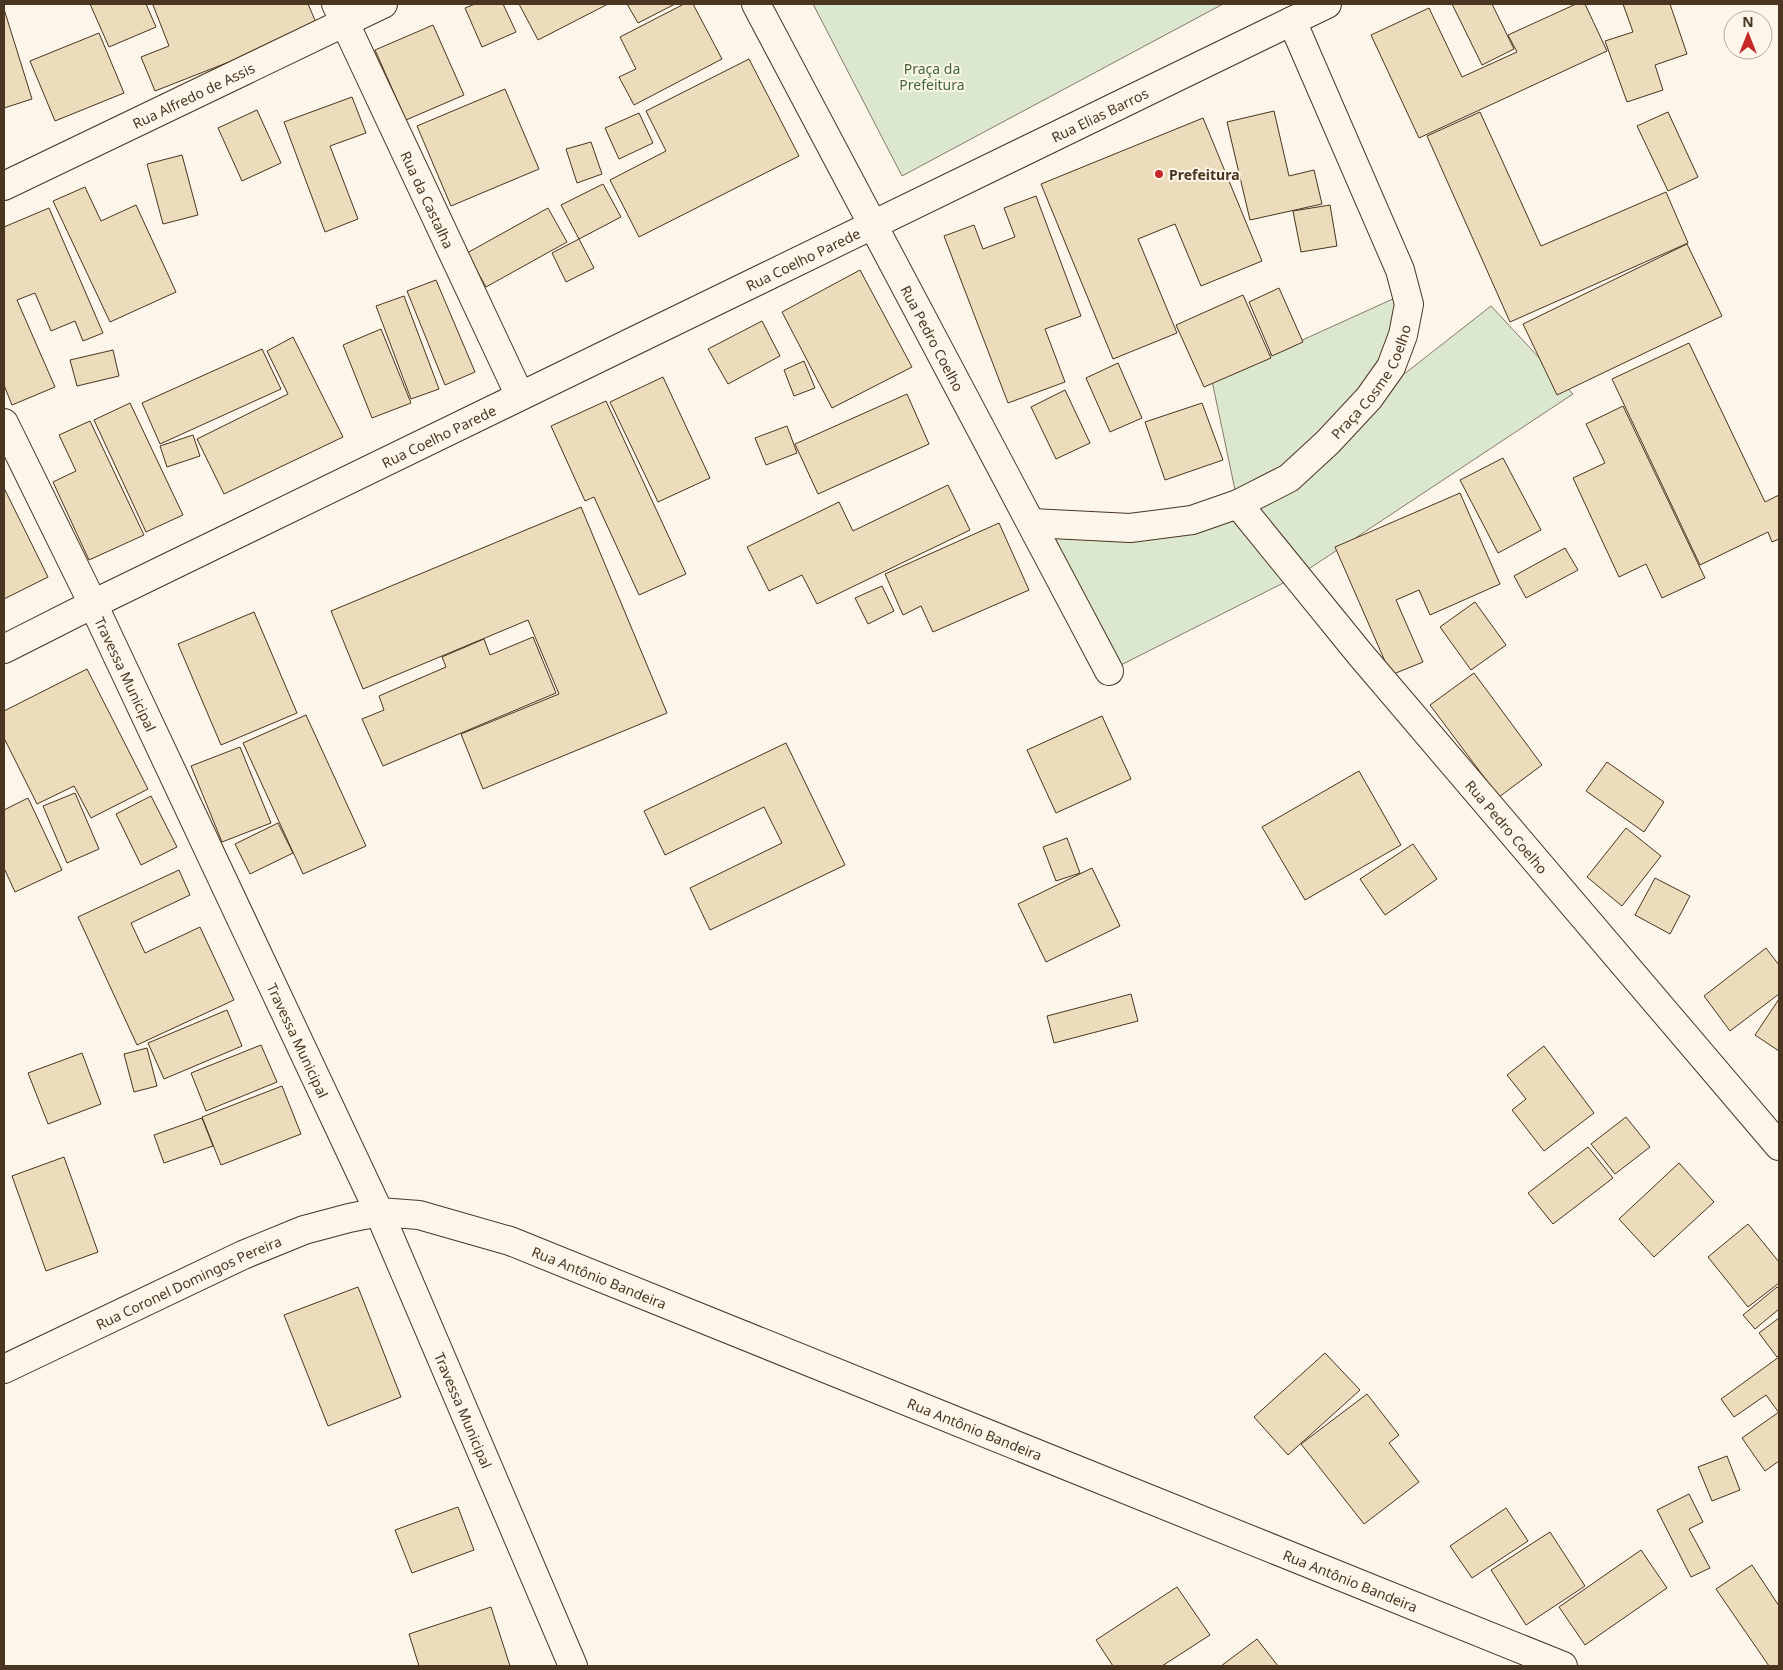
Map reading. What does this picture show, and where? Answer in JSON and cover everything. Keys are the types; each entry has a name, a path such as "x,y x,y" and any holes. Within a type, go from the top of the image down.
{"street":[{"name":"Rua Alfredo de Assis","path":"4,186 340,13 383,4"},
{"name":"Rua Pedro Coelho","path":"756,4 1109,671"},
{"name":"Rua Elias Barros","path":"872,224 1327,4"},
{"name":"Rua da Castalha","path":"340,13 520,396"},
{"name":"Praça Cosme Coelho","path":"1032,523 1130,528 1192,520 1238,504 1289,478 1328,442 1369,398 1391,367 1403,335 1409,304 1400,270 1382,224 1292,21"},
{"name":"Rua Coelho Parede","path":"4,649 92,604 872,224"},
{"name":"Travessa Municipal","path":"4,423 92,604 379,1212 573,1666"},
{"name":"Rua Pedro Coelho","path":"1238,504 1360,654 1779,1146"},
{"name":"Rua Coronel Domingos Pereira","path":"4,1370 243,1255 304,1230 379,1212"},
{"name":"Rua Antônio Bandeira","path":"379,1212 419,1215 510,1240 1563,1666"}],"green space":[{"name":"Praça da Prefeitura","path":"813,4 1223,4 902,176"},
{"path":"1406,293 1391,367 1247,497 1491,306 1573,394 1301,574 1109,671 1032,523 1238,504 1212,381"}],"building":[{"path":"90,4 146,4 156,27 109,47"},
{"path":"308,4 318,27 155,91 141,57 169,46 153,5"},
{"path":"475,4 503,4 516,32 482,47 465,8"},
{"path":"519,4 608,4 538,40"},
{"path":"627,4 675,4 638,23"},
{"path":"684,4 693,4 722,59 634,105 619,77 636,69 620,37"},
{"path":"1452,4 1492,4 1514,49 1482,65"},
{"path":"1576,4 1585,4 1607,51 1419,138 1371,35 1429,8 1462,77 1517,52 1508,35"},
{"path":"1623,4 1670,4 1687,54 1655,65 1663,90 1627,102 1605,41 1633,32"},
{"path":"4,9 32,99 4,108"},
{"path":"433,25 464,95 406,120 375,50"},
{"path":"99,33 124,93 55,121 30,61"},
{"path":"749,59 799,156 639,237 610,180 666,151 646,111"},
{"path":"505,89 539,169 451,206 417,126"},
{"path":"352,97 366,133 330,146 358,219 325,232 284,122"},
{"path":"257,110 281,163 242,181 218,128"},
{"path":"1274,111 1289,176 1314,170 1322,204 1250,220 1227,122"},
{"path":"1480,112 1541,246 1666,192 1688,243 1510,322 1427,136"},
{"path":"1668,112 1698,177 1668,191 1637,126"},
{"path":"639,113 653,143 619,159 605,128"},
{"path":"1203,118 1262,261 1201,286 1175,224 1138,239 1177,333 1113,359 1041,184"},
{"path":"591,142 602,174 577,183 566,149"},
{"path":"182,155 198,215 163,224 147,164"},
{"path":"603,184 621,217 579,239 561,205"},
{"path":"85,187 101,221 136,205 176,292 110,322 53,201"},
{"path":"1036,196 1081,316 1045,329 1065,382 1008,403 944,236 974,225 983,249 1015,237 1004,208"},
{"path":"1330,205 1337,246 1301,252 1293,211"},
{"path":"49,208 103,333 83,341 75,321 51,331 35,293 17,300 55,387 12,405 4,385 4,227"},
{"path":"548,208 567,242 486,287 467,253"},
{"path":"579,239 594,268 566,282 552,253"},
{"path":"1687,244 1722,316 1557,395 1523,324"},
{"path":"860,270 912,367 832,408 782,312"},
{"path":"436,280 475,372 445,385 407,291"},
{"path":"1279,288 1303,342 1272,356 1249,302"},
{"path":"1243,295 1271,358 1204,387 1176,325"},
{"path":"404,296 439,389 411,399 376,306"},
{"path":"762,321 780,356 728,384 708,349"},
{"path":"381,329 411,403 372,418 343,345"},
{"path":"293,337 343,437 224,494 197,439 288,394 267,351"},
{"path":"1689,343 1765,502 1779,495 1779,539 1772,542 1768,532 1700,565 1612,379"},
{"path":"262,349 281,389 160,444 142,403"},
{"path":"113,350 119,376 77,386 70,360"},
{"path":"804,361 815,388 794,396 784,370"},
{"path":"1118,363 1142,418 1110,432 1086,378"},
{"path":"663,377 710,478 658,502 610,402"},
{"path":"1065,390 1090,443 1056,459 1031,407"},
{"path":"907,394 929,444 818,494 795,444"},
{"path":"606,401 686,574 639,595 594,497 585,501 551,426"},
{"path":"130,403 183,515 146,532 94,420"},
{"path":"1202,403 1223,460 1165,480 1145,422"},
{"path":"1623,406 1705,578 1662,598 1646,564 1619,577 1573,478 1605,463 1586,424"},
{"path":"90,421 144,535 89,560 53,482 76,471 59,435"},
{"path":"787,426 797,453 766,465 755,438"},
{"path":"193,435 200,456 167,467 160,446"},
{"path":"1503,458 1541,530 1498,553 1460,480"},
{"path":"948,485 970,530 817,604 802,575 769,591 747,547 839,502 853,531"},
{"path":"4,488 48,577 4,599"},
{"path":"1460,493 1500,584 1430,615 1419,590 1396,600 1423,662 1391,675 1335,547"},
{"path":"581,507 667,713 483,789 461,734 559,694 528,620 363,689 331,611"},
{"path":"999,523 1029,590 933,632 921,606 903,615 885,574"},
{"path":"1565,548 1578,570 1526,598 1514,576"},
{"path":"882,586 894,611 868,624 855,598"},
{"path":"1475,602 1506,645 1471,670 1440,627"},
{"path":"254,612 297,713 221,745 178,644"},
{"path":"533,637 556,693 383,766 362,719 384,710 379,696 446,667 442,657 484,639 490,655"},
{"path":"87,669 148,789 91,818 74,786 37,804 4,738 4,711"},
{"path":"1474,673 1542,765 1499,797 1430,705"},
{"path":"306,715 366,846 303,874 243,743"},
{"path":"1102,716 1131,779 1056,813 1027,750"},
{"path":"786,743 845,865 710,930 690,888 782,843 764,807 665,855 644,811"},
{"path":"240,747 271,823 222,842 191,766"},
{"path":"1607,762 1664,802 1644,832 1586,791"},
{"path":"1359,771 1401,845 1305,900 1262,827"},
{"path":"75,793 99,849 67,863 43,806"},
{"path":"151,796 177,847 141,865 116,814"},
{"path":"28,798 62,870 15,892 4,868 4,810"},
{"path":"278,823 293,853 250,874 235,844"},
{"path":"1626,828 1661,856 1622,906 1587,877"},
{"path":"1067,838 1080,873 1056,881 1043,847"},
{"path":"1413,844 1437,879 1385,915 1360,879"},
{"path":"1092,868 1120,926 1046,962 1018,904"},
{"path":"179,870 190,895 131,923 145,953 200,927 234,1000 137,1045 78,917"},
{"path":"1655,878 1690,896 1670,934 1635,915"},
{"path":"1766,948 1779,965 1779,994 1730,1031 1704,996"},
{"path":"1131,994 1138,1021 1054,1043 1047,1016"},
{"path":"1779,999 1779,1051 1755,1035"},
{"path":"227,1010 242,1046 164,1079 148,1043"},
{"path":"261,1045 277,1082 206,1111 191,1073"},
{"path":"1544,1046 1594,1113 1544,1151 1512,1110 1526,1099 1507,1075"},
{"path":"147,1048 157,1086 134,1092 124,1054"},
{"path":"82,1053 101,1104 48,1124 28,1073"},
{"path":"282,1086 301,1134 221,1165 202,1117"},
{"path":"1626,1117 1650,1147 1615,1174 1591,1144"},
{"path":"202,1118 213,1146 164,1163 154,1135"},
{"path":"1588,1147 1613,1178 1553,1224 1528,1193"},
{"path":"64,1157 98,1252 46,1271 12,1176"},
{"path":"1679,1163 1714,1202 1654,1257 1619,1219"},
{"path":"1748,1224 1779,1262 1779,1283 1748,1307 1708,1257"},
{"path":"358,1287 401,1397 328,1426 284,1315"},
{"path":"1777,1287 1779,1289 1779,1309 1755,1329 1743,1315"},
{"path":"1779,1318 1779,1355 1777,1357 1759,1333"},
{"path":"1325,1353 1360,1390 1288,1455 1254,1417"},
{"path":"1779,1357 1779,1413 1766,1395 1734,1417 1721,1399"},
{"path":"1367,1394 1399,1435 1389,1443 1419,1482 1364,1524 1301,1444"},
{"path":"1779,1412 1779,1461 1765,1471 1742,1438"},
{"path":"1727,1456 1740,1490 1712,1501 1698,1467"},
{"path":"1689,1494 1703,1522 1689,1529 1710,1568 1691,1577 1657,1510"},
{"path":"458,1507 474,1550 412,1573 395,1530"},
{"path":"1506,1508 1528,1541 1472,1578 1450,1546"},
{"path":"1550,1532 1585,1586 1526,1625 1491,1570"},
{"path":"1641,1550 1667,1588 1585,1645 1559,1607"},
{"path":"1752,1565 1779,1606 1779,1666 1769,1666 1716,1589"},
{"path":"1177,1587 1210,1635 1162,1666 1113,1666 1096,1640"},
{"path":"491,1607 510,1666 419,1666 409,1634"},
{"path":"1257,1639 1278,1666 1221,1666"}],"place":[{"name":"Prefeitura","path":"1159,174"}]}
